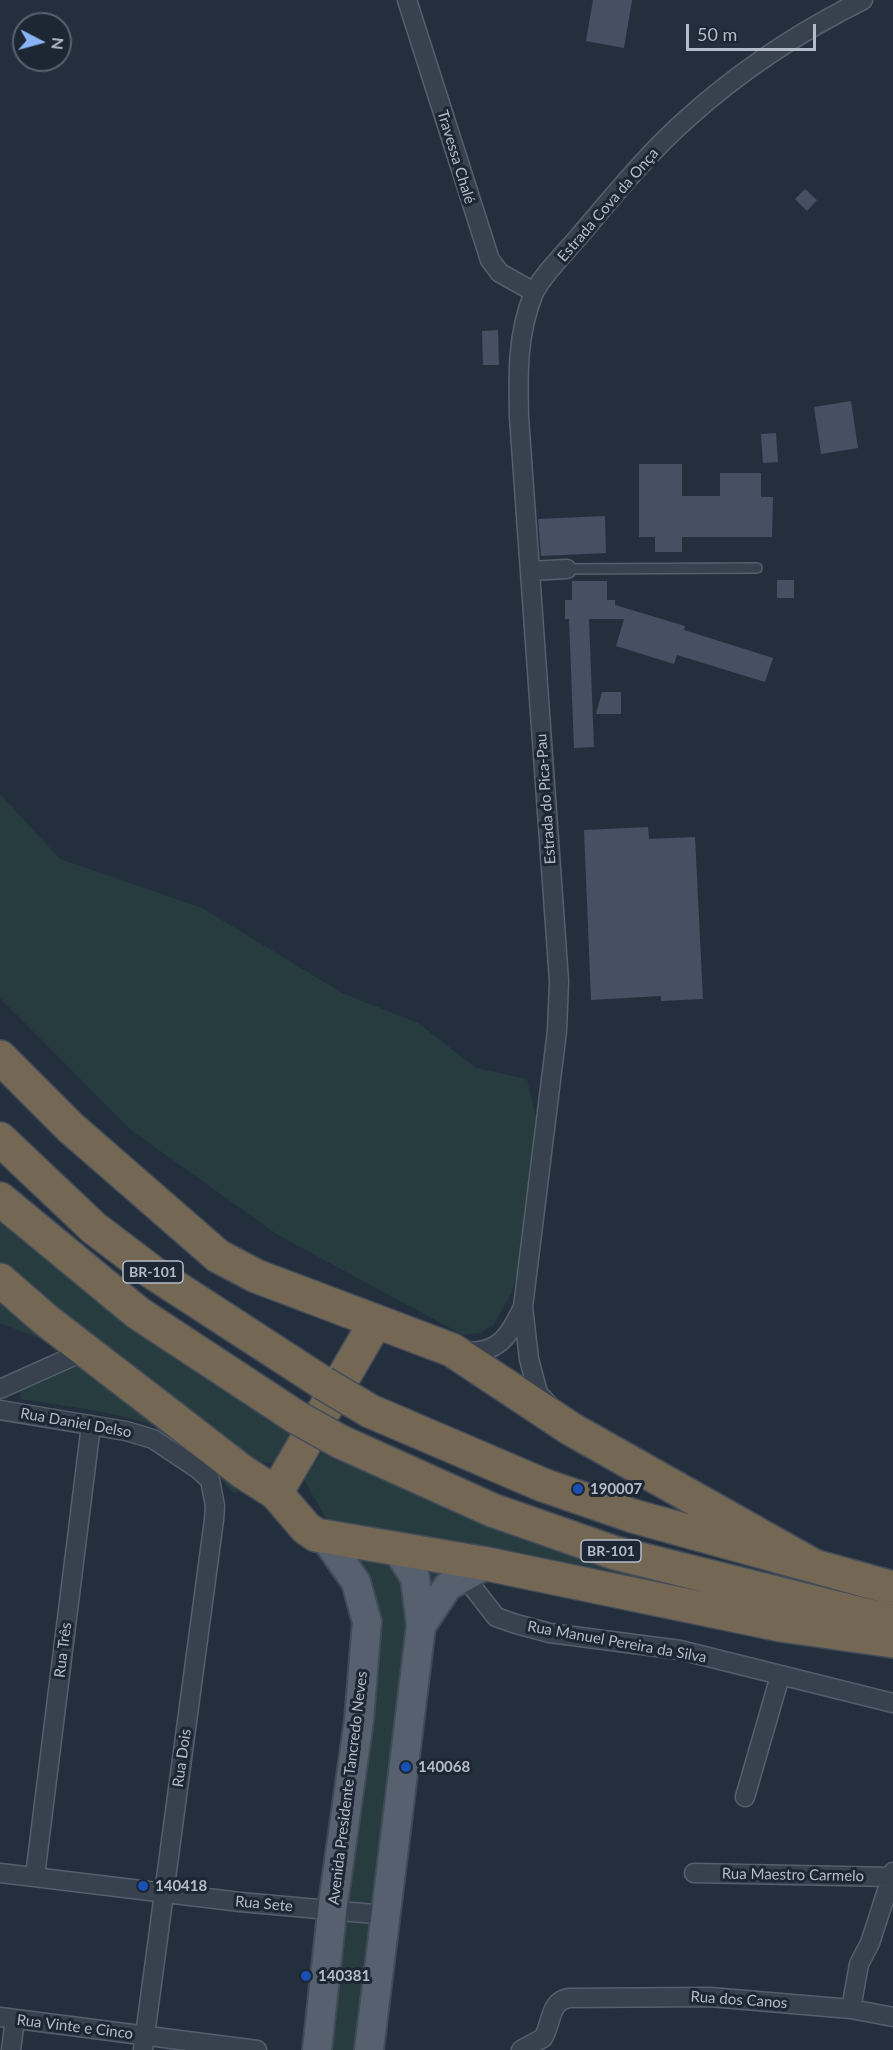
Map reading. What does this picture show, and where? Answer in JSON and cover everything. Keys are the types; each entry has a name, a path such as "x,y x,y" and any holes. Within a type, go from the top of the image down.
{"highway":[{"path":"0,1057 71,1128 218,1256 256,1276 323,1299 375,1323 452,1350 571,1429 814,1566"},
{"name":"BR-101","path":"0,1139 94,1228 127,1253 240,1330 370,1411 543,1485 633,1516 893,1588"},
{"name":"BR-101","path":"0,1199 138,1313 296,1417 341,1442 492,1510 615,1553 893,1622"},
{"path":"0,1280 46,1320 243,1472 276,1493 306,1528 325,1538 399,1551"},
{"path":"276,1493 375,1323"},
{"name":"BR-101","path":"399,1551 476,1570 781,1624 893,1641"}],"main road":[{"name":"Avenida Presidente Tancredo Neves","path":"317,2050 359,1719 367,1623 356,1582 325,1538"},
{"path":"369,2050 421,1626 415,1578 399,1551"},
{"path":"421,1626 448,1586 476,1570"}],"street":[{"name":"Travessa Chalé","path":"406,0 490,260 500,273 534,292"},
{"name":"Estrada Cova da Onça","path":"534,292 628,177 687,118 729,83 863,0"},
{"name":"Estrada do Pica-Pau","path":"534,292 524,323 518,360 519,417 559,981 557,1031 523,1307 526,1346 538,1393 571,1429"},
{"path":"530,572 567,569"},
{"name":"Estrada do Pica-Pau","path":"452,1350 477,1353 498,1344 511,1333 523,1307"},
{"path":"0,1389 87,1350"},
{"name":"Rua Daniel Delso","path":"0,1410 126,1431 153,1439 191,1463 210,1480"},
{"name":"Rua Três","path":"35,1876 91,1425"},
{"name":"Rua Dois","path":"144,2043 214,1520 215,1506 210,1480"},
{"name":"Rua Manuel Pereira da Silva","path":"476,1570 496,1617 516,1624 550,1633 680,1650 893,1703"},
{"path":"745,1797 780,1676"},
{"name":"Rua Sete","path":"0,1873 385,1915"},
{"name":"Rua Maestro Carmelo","path":"694,1873 892,1874"},
{"path":"851,2008 859,1964 870,1943 892,1874"},
{"name":"Rua dos Canos","path":"521,2050 543,2038 555,2004 561,1999 710,1997 851,2008 893,2017"},
{"path":"7,2018 11,2050"},
{"name":"Rua Vinte e Cinco","path":"7,2018 144,2043 256,2050"}],"lane":[{"path":"567,569 757,568"}],"green space":[{"path":"0,794 60,859 202,908 342,993 418,1023 476,1068 527,1079 537,1122 521,1259 512,1292 494,1324 480,1333 463,1335 278,1235 131,1130 0,998"},
{"path":"0,1209 299,1436 276,1463 252,1462 79,1333 0,1263"},
{"path":"0,1292 53,1344 0,1323"},
{"path":"85,1359 196,1440 295,1483 314,1522 254,1490 233,1493 211,1466 186,1442 149,1424 106,1413 21,1399 19,1390"},
{"path":"326,1446 833,1628 331,1527 304,1480"},
{"path":"351,1554 456,1566 415,1637 363,2050 323,2050 376,1601"}],"building":[{"path":"593,0 632,0 624,48 586,41"},
{"path":"805,189 817,200 807,211 795,199"},
{"path":"498,330 499,365 483,365 482,331"},
{"path":"851,401 858,448 821,454 814,407"},
{"path":"776,433 778,462 763,463 761,434"},
{"path":"639,464 682,464 682,496 720,496 720,473 761,473 761,497 773,497 772,537 682,537 682,552 655,552 655,537 639,537"},
{"path":"605,516 606,553 541,556 538,519"},
{"path":"777,580 794,580 794,598 777,598"},
{"path":"572,581 607,581 607,600 615,600 615,605 685,626 684,630 773,658 765,682 677,655 674,664 616,646 624,619 589,619 594,747 574,748 569,619 565,619 565,600 572,600"},
{"path":"602,692 621,692 621,714 596,714"},
{"path":"648,827 649,839 695,837 703,999 661,1001 661,996 591,1000 584,830"}],"place":[{"name":"190007","path":"578,1489"},
{"name":"140068","path":"406,1767"},
{"name":"140418","path":"143,1886"},
{"name":"140381","path":"306,1976"}]}
